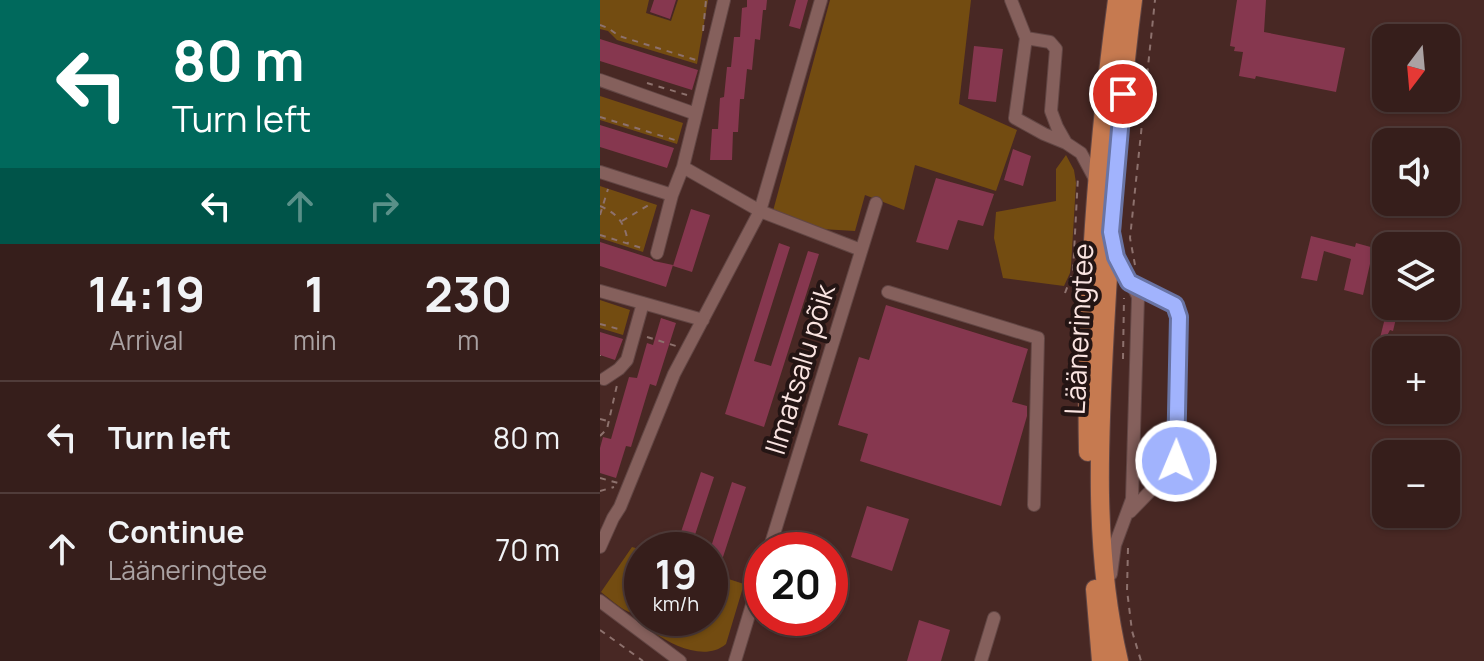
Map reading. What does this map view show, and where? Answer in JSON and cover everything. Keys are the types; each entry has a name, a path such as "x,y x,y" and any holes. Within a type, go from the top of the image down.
{"highway":[{"name":"Lääneringtee","path":"1101,661 1089,512 1087,178 1117,0"},
{"name":"Lääneringtee","path":"1119,661 1104,582 1099,440 1119,125 1133,0"}],"street":[{"path":"657,253 669,194 683,167 724,0"},
{"path":"600,547 606,516 620,507 674,374 760,211 821,0"},
{"path":"1011,0 1026,38 1015,118 1081,153 1087,178"},
{"path":"1026,38 1050,42 1056,49 1051,111 1066,143"},
{"path":"600,80 696,114"},
{"path":"683,167 760,211 861,250"},
{"path":"606,174 669,194"},
{"name":"Ilmatsalu põik","path":"775,532 876,203"},
{"path":"1110,617 1111,567 1115,545 1132,499 1138,297 1120,268 1111,232"},
{"path":"1125,517 1176,461 1179,317 1175,305 1133,286"},
{"path":"600,291 703,320"},
{"path":"888,292 1038,338 1034,505"},
{"path":"604,379 627,360 643,303"},
{"path":"1093,573 1093,661"},
{"path":"600,601 680,661"},
{"path":"981,661 994,618"},
{"path":"735,661 744,631"}],"path":[{"path":"703,31 706,0"},
{"path":"600,25 619,36 708,63"},
{"path":"642,81 693,96"},
{"path":"676,92 678,86"},
{"path":"600,117 688,144"},
{"path":"600,215 606,174"},
{"path":"1065,293 1073,272 1087,178"},
{"path":"622,221 669,194"},
{"path":"601,206 622,221 629,244"},
{"path":"600,235 657,253"},
{"path":"600,436 607,429 621,367"},
{"path":"600,419 609,422"},
{"path":"600,478 622,485"},
{"path":"600,630 643,661"}],"shaded area":[{"path":"600,0 649,0 646,13 671,21 678,0 708,0 697,64 617,40 608,31 600,29"},
{"path":"830,0 971,0 959,104 1017,130 996,191 915,165 904,210 865,195 855,231 821,229 773,211"},
{"path":"600,96 683,123 677,144 600,120"},
{"path":"1066,155 1074,170 1076,183 1071,266 1064,286 1003,278 994,238 996,212 1056,201 1056,169"},
{"path":"600,186 657,205 643,252 600,238"},
{"path":"600,300 630,310 623,335 600,328"},
{"path":"624,559 624,609 601,592"},
{"path":"728,579 744,584 726,644 718,649 700,652 660,636 728,636"}],"building":[{"path":"654,0 676,0 670,19 650,12"},
{"path":"747,0 767,0 760,40 755,39 752,70 747,69 744,99 740,99 738,132 733,132 732,160 710,160 712,129 718,129 720,98 724,97 734,37 740,37 742,8 747,7"},
{"path":"796,0 808,0 800,29 789,26"},
{"path":"1237,0 1266,0 1264,32 1345,48 1336,92 1256,76 1255,79 1239,76 1243,52 1234,51 1235,47 1230,46"},
{"path":"600,39 698,70 692,90 600,61"},
{"path":"974,46 1003,49 996,102 968,99"},
{"path":"600,125 674,148 667,168 600,147"},
{"path":"1013,149 1031,156 1023,186 1004,180"},
{"path":"936,178 994,194 983,226 958,220 948,250 916,242"},
{"path":"691,209 710,215 692,272 673,266"},
{"path":"1311,236 1355,247 1356,243 1372,247 1372,264 1363,295 1344,290 1351,259 1324,251 1317,281 1301,278"},
{"path":"600,242 673,265 666,287 600,266"},
{"path":"779,243 790,247 754,361 771,366 808,251 819,254 764,427 725,414"},
{"path":"886,305 1028,349 1012,402 1027,406 1027,416 1001,506 860,461 868,434 838,425 859,357 869,360"},
{"path":"661,318 676,323 656,386 650,384 631,447 626,446 616,478 600,473 603,437 611,439 629,377 637,378 647,343 653,345"},
{"path":"1384,320 1396,320 1393,331 1380,336"},
{"path":"600,332 623,339 615,360 600,355"},
{"path":"701,472 714,477 696,532 681,532"},
{"path":"732,482 746,487 728,542 728,532 716,532"},
{"path":"867,506 909,519 892,571 851,557"},
{"path":"919,620 950,630 941,661 907,661"}],"route":[{"path":"1123,94 1111,232 1116,257 1129,282 1175,305 1179,317 1176,461"}]}
